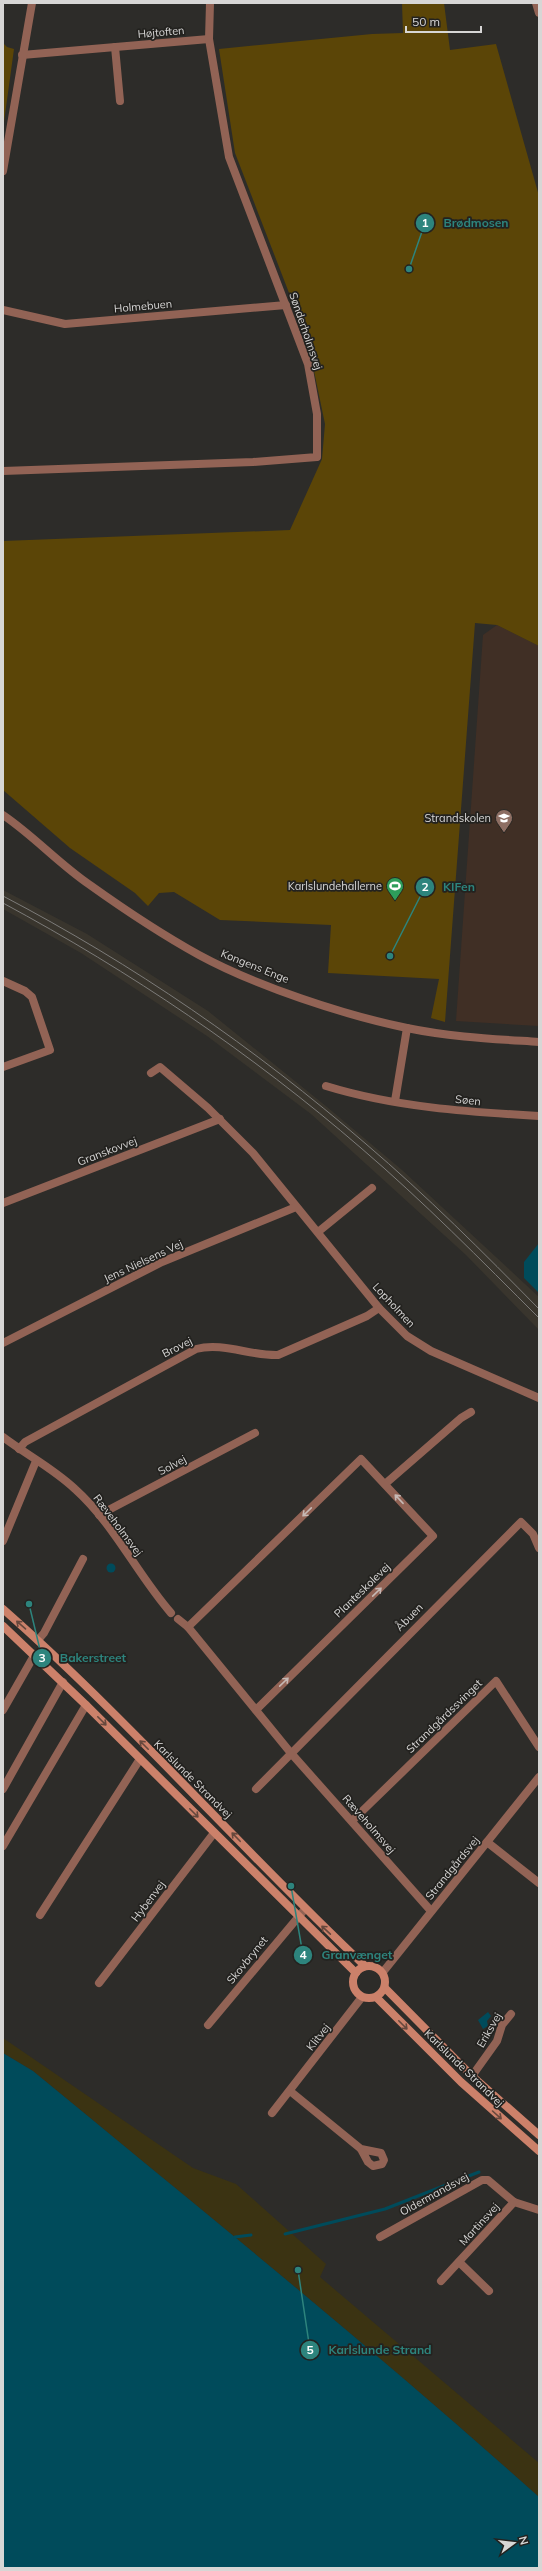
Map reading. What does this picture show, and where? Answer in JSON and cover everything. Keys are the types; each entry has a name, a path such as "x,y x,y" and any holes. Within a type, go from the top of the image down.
{"main road":[{"name":"Karlslunde Strandvej","path":"3,1609 38,1640 224,1824 304,1909 365,1966"},
{"name":"Karlslunde Strandvej","path":"3,1626 35,1654 86,1704 297,1917 356,1973"},
{"path":"365,1966 375,1967 383,1972 385,1988 376,1998 362,1997 355,1989 354,1978 356,1973 365,1966"},
{"name":"Karlslunde Strandvej","path":"385,1988 472,2076 539,2135"},
{"name":"Karlslunde Strandvej","path":"376,1998 461,2082 539,2151"}],"street":[{"path":"3,171 32,3"},
{"name":"Sønderholmsvej","path":"3,472 253,462 318,457 317,414 308,364 229,156 209,39 210,3"},
{"path":"537,3 539,13"},
{"name":"Højtoften","path":"22,55 209,39"},
{"path":"115,47 120,101"},
{"name":"Holmebuen","path":"3,310 65,324 286,305"},
{"name":"Kongens Enge","path":"3,815 88,884 200,955 249,978 313,1001 407,1028 459,1036 539,1042"},
{"path":"3,981 25,991 32,997 50,1050 3,1067"},
{"path":"395,1101 407,1028"},
{"name":"Lopholmen","path":"151,1073 160,1066 220,1119 253,1153 379,1308 407,1336 430,1351 539,1398"},
{"name":"Søen","path":"326,1086 395,1101 437,1108 539,1116"},
{"name":"Granskovvej","path":"3,1203 220,1119"},
{"path":"318,1232 372,1188"},
{"name":"Jens Nielsens Vej","path":"3,1343 162,1262 296,1207"},
{"name":"Brovej","path":"19,1449 25,1442 196,1349 217,1347 265,1356 278,1355 367,1316 379,1308"},
{"path":"385,1484 461,1418 471,1412"},
{"name":"Solvej","path":"99,1515 255,1433"},
{"name":"Ræveholmsvej","path":"3,1437 75,1489 99,1515 153,1593 171,1613"},
{"name":"Planteskolevej","path":"188,1627 361,1459 433,1536 256,1710"},
{"path":"3,1541 36,1461"},
{"name":"Åbuen","path":"290,1752 522,1522 533,1534 539,1548"},
{"path":"38,1640 44,1632 83,1559"},
{"name":"Ræveholmsvej","path":"178,1619 188,1627 290,1752 431,1911"},
{"path":"3,1710 35,1654"},
{"name":"Strandgårdssvinget","path":"352,1821 496,1681 539,1747"},
{"path":"3,1789 63,1682"},
{"path":"3,1846 86,1704"},
{"path":"256,1788 290,1752"},
{"path":"40,1915 140,1759"},
{"name":"Strandgårdsvej","path":"383,1972 539,1777"},
{"name":"Hybenvej","path":"99,1983 214,1833"},
{"path":"487,1842 539,1882"},
{"name":"Skovbrynet","path":"208,2026 304,1909"},
{"name":"Klitvej","path":"272,2113 362,1997"},
{"name":"Eriksvej","path":"472,2076 497,2041 502,2025 511,2014"},
{"path":"290,2091 361,2149"},
{"name":"Oldermandsvej","path":"380,2237 482,2180 488,2180 514,2202 539,2210"},
{"name":"Martinsvej","path":"442,2281 514,2202"},
{"name":"Martinsvej","path":"459,2262 488,2291"}],"shaded area":[{"path":"402,3 444,3 450,50 496,44 539,196 539,646 497,625 475,623 445,1022 431,1018 439,979 328,973 331,925 220,920 174,892 159,893 148,906 135,893 70,848 3,790 3,541 290,530 322,459 325,424 308,342 235,153 219,49 372,34 403,33"},
{"path":"3,43 7,47 14,49 3,129"},
{"name":"Strandskolen","path":"497,625 539,646 539,1026 456,1021 483,635"},
{"path":"3,890 87,934 208,1011 327,1107 402,1170 539,1297 539,1330 466,1255 311,1114 207,1036 81,953 3,909"}],"sand":[{"path":"3,2038 193,2168 236,2184 326,2264 320,2277 539,2463 539,2497 415,2388 225,2229 33,2071 3,2053"}],"water":[{"path":"539,1243 539,1293 524,1278 524,1262"},
{"path":"111,1563 116,1568 111,1573 106,1568"},
{"path":"488,2012 491,2016 487,2021 488,2026 483,2029 478,2020"},
{"path":"3,2053 33,2071 225,2229 415,2388 539,2497 539,2568 3,2568"}],"waterway":[{"path":"285,2234 385,2209 479,2172"},
{"path":"235,2237 251,2235"}],"tram line":[{"path":"3,896 51,922 146,979 237,1041 281,1074 366,1144 433,1204 539,1309"},
{"path":"3,903 51,929 144,986 189,1016 277,1079 361,1148 407,1189 452,1231 539,1318"}],"place":[{"name":"Brødmosen","path":"409,269"},
{"name":"Strandskolen","path":"504,833"},
{"name":"Karlslundehallerne","path":"395,901"},
{"name":"KIFen","path":"390,956"},
{"name":"Bakerstreet","path":"29,1604"},
{"name":"Granvænget","path":"291,1886"},
{"name":"Karlslunde Strand","path":"298,2270"}]}
